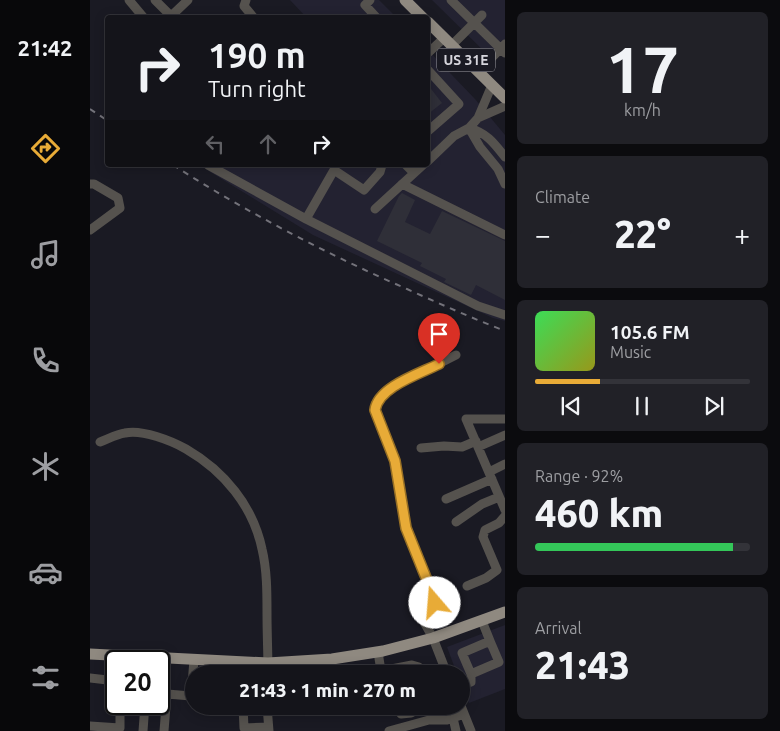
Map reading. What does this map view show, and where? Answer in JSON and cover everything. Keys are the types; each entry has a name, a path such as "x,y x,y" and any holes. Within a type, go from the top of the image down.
{"main road":[{"path":"405,0 419,15"},
{"name":"US 31E","path":"430,24 505,98"},
{"path":"289,665 378,652 433,638 504,614"},
{"path":"90,654 105,656"},
{"path":"170,660 194,660 223,665"}],"street":[{"path":"129,0 142,15"},
{"path":"156,0 169,15"},
{"path":"169,15 180,0"},
{"path":"169,15 188,0"},
{"path":"246,0 244,6 252,15"},
{"path":"370,0 365,5 374,15"},
{"path":"451,0 504,49 478,72"},
{"path":"430,52 448,42 482,15"},
{"path":"430,77 459,104 430,129"},
{"path":"478,118 492,85"},
{"path":"430,159 454,136 468,128 478,118 505,106"},
{"path":"468,128 479,131 491,139 505,157"},
{"path":"468,128 480,147 501,171 505,184"},
{"path":"212,167 306,219 478,306 505,315"},
{"path":"306,219 334,170 364,190 380,172 381,167"},
{"path":"408,167 414,173"},
{"path":"375,209 421,167"},
{"path":"90,184 94,184 118,198 120,208 90,230"},
{"path":"402,184 505,235"},
{"path":"444,665 433,638 420,615 421,611 435,603 435,600 406,528 395,461 375,410 376,403 387,390 456,355"},
{"path":"505,419 466,419 505,510"},
{"path":"100,442 126,432 167,440 198,456 214,468 235,492 248,512 262,547 265,562 268,665"},
{"path":"421,448 462,447 505,435"},
{"path":"446,499 491,476 504,467"},
{"path":"456,522 482,504 499,497"},
{"path":"467,586 486,578 501,568 483,537 485,530 498,523 505,516"},
{"path":"471,674 499,662 482,621"},
{"path":"470,682 471,674 462,653 490,641"},
{"path":"378,652 380,665"},
{"path":"164,731 167,694 191,696 194,660"},
{"path":"90,678 105,680"},
{"path":"90,726 120,728 120,715"},
{"path":"143,731 144,715"},
{"path":"243,715 244,728 269,729 268,715"},
{"path":"389,731 429,720 453,718 456,715"},
{"path":"464,715 471,731"},
{"path":"453,718 456,731"},
{"path":"439,720 439,731"}],"shaded area":[{"path":"290,0 379,0 394,15 304,15"},
{"path":"432,0 505,0 505,50 494,61"},
{"path":"430,52 475,99 505,135 505,321 493,318 313,235 202,167 430,167"},
{"path":"505,625 505,689 470,703 470,665 454,665 447,647"}],"building":[{"path":"430,88 442,103 430,112"},
{"path":"402,193 415,200 405,222 430,234 442,211 505,241 505,300 476,285 471,295 444,282 446,279 420,266 422,263 377,241"}],"railway":[{"path":"90,109 105,119"},
{"path":"176,167 230,200 318,247 419,295 505,331"}],"route":[{"path":"435,603 406,528 395,461 375,410 376,403 387,390 439,364"}]}
